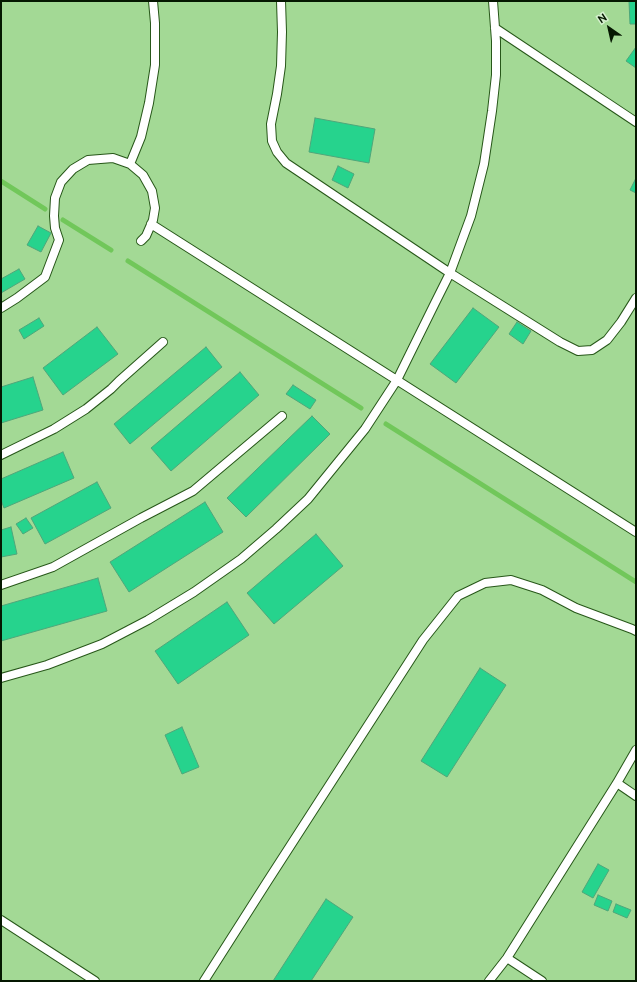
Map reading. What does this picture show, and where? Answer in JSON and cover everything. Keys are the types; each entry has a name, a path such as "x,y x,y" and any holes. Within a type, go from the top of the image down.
{"lane":[{"path":"130,164 141,137 150,103 155,65 155,23 153,1"},
{"path":"281,1 281,66 271,124 272,141 277,152 286,163 450,273 560,342 578,351 592,350 607,340 621,322 636,298"},
{"path":"1,678 47,665 102,644 148,620 194,592 241,559 308,499 365,430 397,380 450,273 470,216 484,164 496,75 496,42 493,1"},
{"path":"495,28 636,122"},
{"path":"1,308 46,277 59,240 55,222 54,198 61,182 72,169 88,160 113,158 130,164 143,175 152,190 155,208 153,220 146,236 141,241"},
{"path":"151,224 636,532"},
{"path":"1,455 54,429 86,408 112,389 119,380 163,342"},
{"path":"1,585 53,567 193,491 282,416"},
{"path":"204,981 423,640 458,596 485,583 511,580 542,590 576,608 632,629 636,632"},
{"path":"489,981 507,958 636,750"},
{"path":"616,783 636,796"},
{"path":"1,920 95,981"},
{"path":"507,958 542,981"}],"building":[{"path":"629,1 636,1 636,24 630,24"},
{"path":"636,47 636,68 626,61"},
{"path":"315,118 375,129 369,163 309,152"},
{"path":"338,166 354,174 348,188 332,180"},
{"path":"636,178 636,193 630,190"},
{"path":"38,226 51,233 41,252 27,245"},
{"path":"19,269 25,279 1,293 1,279"},
{"path":"473,308 499,327 456,383 430,364"},
{"path":"39,318 44,326 24,339 19,330"},
{"path":"517,322 531,331 523,344 509,334"},
{"path":"97,327 118,354 63,395 43,368"},
{"path":"206,347 222,367 130,444 114,424"},
{"path":"240,372 259,395 171,471 151,448"},
{"path":"33,377 43,410 1,423 1,387"},
{"path":"293,385 316,400 310,409 286,394"},
{"path":"312,416 330,434 246,517 227,498"},
{"path":"63,452 74,478 4,508 1,500 1,479"},
{"path":"97,482 111,508 45,544 31,518"},
{"path":"205,502 223,532 129,592 110,562"},
{"path":"26,518 33,528 23,534 16,524"},
{"path":"11,527 17,554 1,557 1,530"},
{"path":"316,534 343,566 274,624 247,593"},
{"path":"98,578 107,611 1,641 1,606"},
{"path":"227,602 249,635 178,684 155,651"},
{"path":"480,668 506,685 447,777 421,761"},
{"path":"182,727 199,767 182,774 165,735"},
{"path":"598,864 609,870 593,898 582,892"},
{"path":"598,895 612,901 608,911 594,905"},
{"path":"326,899 353,917 311,981 273,981"},
{"path":"616,904 631,910 627,918 613,912"}],"waterway":[{"path":"1,181 45,209"},
{"path":"63,220 111,250"},
{"path":"128,261 361,408"},
{"path":"386,424 636,582"}]}
